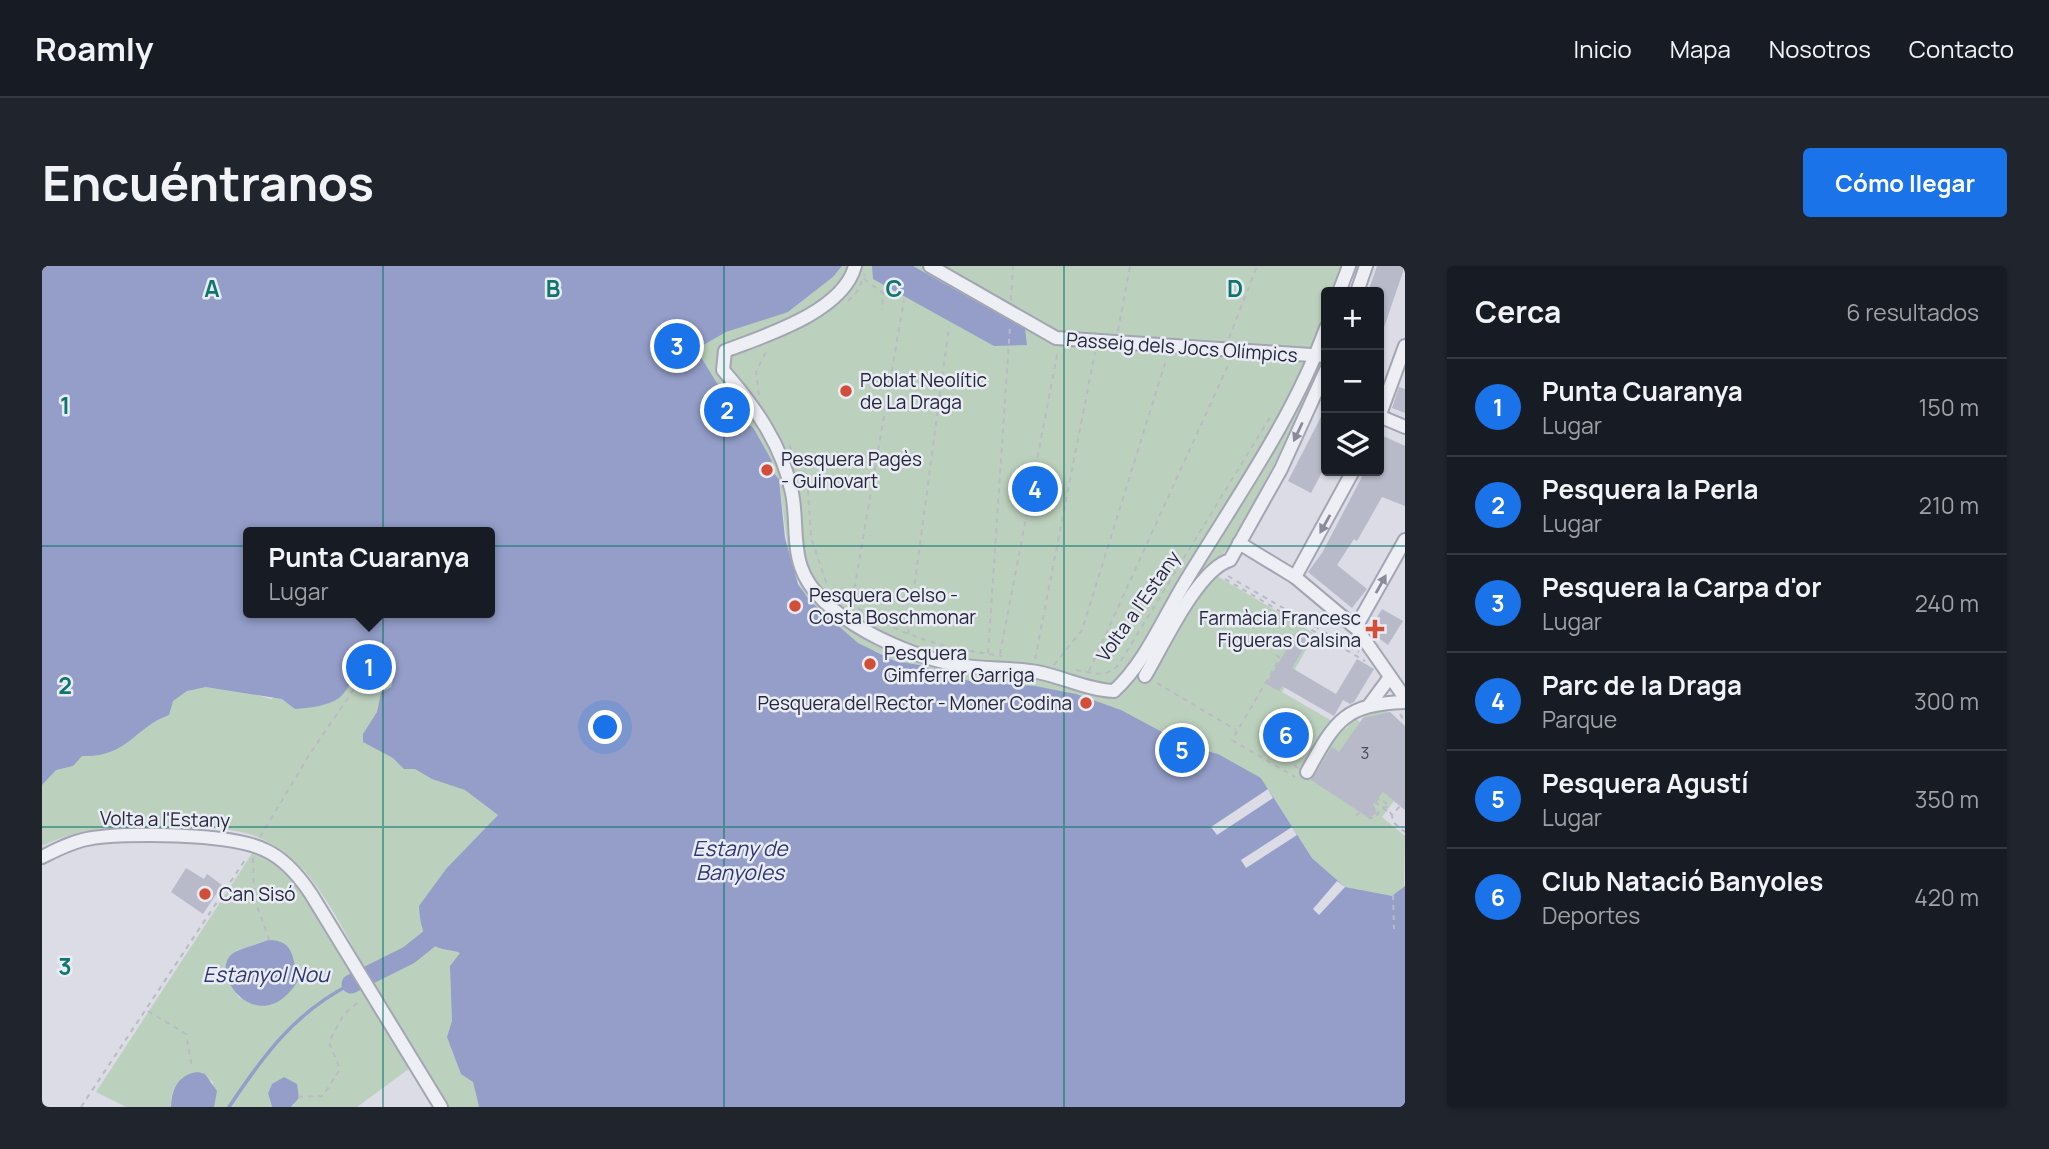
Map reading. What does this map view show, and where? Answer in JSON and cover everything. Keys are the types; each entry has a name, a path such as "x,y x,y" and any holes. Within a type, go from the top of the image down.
{"street":[{"name":"Passeig dels Jocs Olímpics","path":"930,266 1010,315 1060,339 1321,356"},
{"path":"1341,287 1349,266"},
{"path":"1359,287 1366,266"},
{"path":"860,272 840,293 792,325 724,351 723,370 760,412 776,444 792,493 801,567 821,598 849,620 885,642 957,665 1037,672 1114,691 1124,682 1321,356"},
{"path":"1380,413 1405,346"},
{"path":"1145,676 1195,590 1230,560 1321,394"},
{"path":"1384,418 1405,426"},
{"path":"1295,577 1350,476"},
{"path":"1356,627 1405,540"},
{"path":"1239,543 1295,577 1356,627 1390,677 1402,701 1370,704 1334,724 1305,774"},
{"path":"1370,704 1390,677"},
{"path":"42,857 84,839 108,836 219,839 256,843 301,878 441,1107"}],"path":[{"path":"988,654 1013,266"},
{"path":"1116,342 1130,266"},
{"path":"1082,685 1230,350 1257,266"},
{"path":"842,305 857,292 860,272"},
{"path":"860,272 883,293 883,310"},
{"path":"849,620 904,300"},
{"path":"907,635 948,326"},
{"path":"1000,656 1060,339"},
{"path":"1027,660 1035,662 1097,341"},
{"path":"765,404 758,393 756,372 765,350 776,344"},
{"path":"1054,666 1082,630 1170,346"},
{"name":"Volta a l'Estany","path":"1044,664 1102,675 1113,672 1278,405"},
{"path":"785,438 807,477 811,537 822,578 831,591 907,635 956,649 1010,657"},
{"path":"1215,571 1366,657"},
{"path":"1215,571 1369,664"},
{"path":"1276,655 1280,657 1232,740 1293,777 1305,774"},
{"path":"81,1107 147,1011 357,681 369,667"},
{"path":"1145,676 1237,730"},
{"path":"1402,701 1405,714"},
{"path":"1390,806 1379,798 1375,802 1381,808 1386,807 1393,822 1405,832"},
{"path":"1392,815 1400,806"},
{"path":"1368,818 1375,818 1381,808"},
{"path":"1356,816 1361,811"},
{"path":"256,843 267,843"},
{"path":"256,843 254,898 271,945"},
{"path":"1393,895 1394,929"},
{"path":"298,1097 323,1096 333,1084 340,1069 329,1042 344,1014 370,991"},
{"path":"147,1011 186,1034 192,1067"}],"green space":[{"path":"842,266 1356,266 1350,287 1321,287 1321,365 1256,501 1232,542 1212,568 1217,576 1315,634 1282,692 1346,729 1354,718 1360,722 1368,710 1375,713 1381,706 1405,726 1405,810 1394,801 1382,817 1405,836 1404,889 1392,896 1380,896 1345,887 1312,858 1261,778 1187,750 981,685 906,667 874,650 869,657 814,621 789,557 779,479 767,466 759,437 731,406 701,357 681,351 683,345 710,329 788,312 833,277"},
{"path":"380,655 500,810 471,944 467,1075 473,1082 479,1107 449,1107 335,914 311,879 281,850 262,839 238,831 200,828 100,830 71,835 42,846 42,777 146,710 210,681 271,699 353,661"},
{"path":"253,852 272,861 305,894 410,1068 357,1107 291,1107 295,1104 272,1084 268,1093 272,1107 214,1107 213,1082 198,1072 177,1085 172,1094 171,1107 126,1107 96,1092","holes":["268,940 240,999 228,981 236,951"]}],"water":[{"name":"Estany de Banyoles","path":"42,266 842,266 833,277 788,312 726,332 698,348 683,345 681,351 701,357 731,406 754,429 772,461 767,466 779,479 785,538 798,584 810,601 858,643 895,661 919,665 973,682 1035,686 1076,694 1121,710 1177,740 1187,749 1194,748 1218,754 1261,778 1312,858 1345,887 1392,896 1405,886 1405,1107 479,1107 473,1082 461,1074 447,1037 452,1021 450,966 460,953 436,947 431,943 422,926 419,906 446,869 498,815 465,790 432,779 415,769 404,769 393,758 363,742 363,734 377,712 381,693 391,687 393,680 389,670 382,671 382,661 375,660 363,667 339,698 312,707 295,709 282,699 206,687 187,691 173,701 169,715 157,720 120,747 110,752 82,756 73,766 56,770 42,785"},
{"path":"872,266 913,266 1025,329 1027,345 994,346 873,279"},
{"path":"1270,712 1313,738 1301,757 1258,732"},
{"name":"Estanyol Nou","path":"268,940 284,943 288,947 299,979 283,998 267,1005 252,1004 240,996 230,984 226,971 228,959 237,951"},
{"path":"191,1073 205,1074 217,1091 214,1107 171,1107 177,1084"},
{"path":"284,1077 297,1084 299,1098 291,1107 272,1107 268,1093 272,1084"}],"pier":[{"path":"1268,789 1273,798 1217,835 1211,827"},
{"path":"1292,827 1297,835 1246,868 1241,860"},
{"path":"1337,881 1345,887 1319,915 1313,909"}],"building":[{"path":"1377,266 1405,266 1384,327 1384,287 1370,287"},
{"path":"668,340 683,344 681,352 672,350"},
{"path":"1399,387 1405,389 1405,413 1392,408"},
{"path":"1321,417 1321,474 1311,493 1288,481"},
{"path":"1384,436 1405,446 1405,506 1382,497 1357,541 1354,539 1337,565 1367,589 1352,608 1308,572 1322,553 1362,476 1384,476"},
{"path":"1382,609 1403,621 1388,645 1369,631"},
{"path":"1298,630 1310,638 1292,668 1336,694 1357,659 1374,669 1354,702 1350,704 1343,700 1334,716 1282,686 1279,691 1266,684"},
{"name":"Pesquera Gimferrer Garriga","path":"868,656 878,664 872,672 862,665"},
{"path":"914,669 923,672 920,681 911,678"},
{"name":"Pesquera del Rector - Moner Codina","path":"1084,696 1093,700 1089,711 1079,707"},
{"path":"1390,712 1405,726 1405,810 1383,792 1373,804 1377,813 1369,818 1311,780 1332,747 1339,752 1363,718"},
{"path":"186,868 204,879 207,874 222,885 203,914 171,892"}],"waterway":[{"path":"351,984 409,955 429,939"},
{"path":"229,1107 282,1037 313,1008 351,984"}],"place":[{"name":"Pesquera la Carpa d'or","path":"677,346"},
{"name":"Poblat Neolític de La Draga","path":"846,391"},
{"name":"Pesquera la Perla","path":"727,410"},
{"name":"Pesquera Pagès - Guinovart","path":"767,470"},
{"name":"Parc de la Draga","path":"1035,489"},
{"name":"Pesquera Celso - Costa Boschmonar","path":"795,606"},
{"name":"Farmàcia Francesc Figueras Calsina","path":"1375,629"},
{"name":"Pesquera Gimferrer Garriga","path":"870,664"},
{"name":"Punta Cuaranya","path":"369,667"},
{"name":"Pesquera del Rector - Moner Codina","path":"1086,703"},
{"name":"Club Natació Banyoles","path":"1286,735"},
{"name":"Pesquera Agustí","path":"1182,750"},
{"name":"Can Sisó","path":"205,894"}]}
